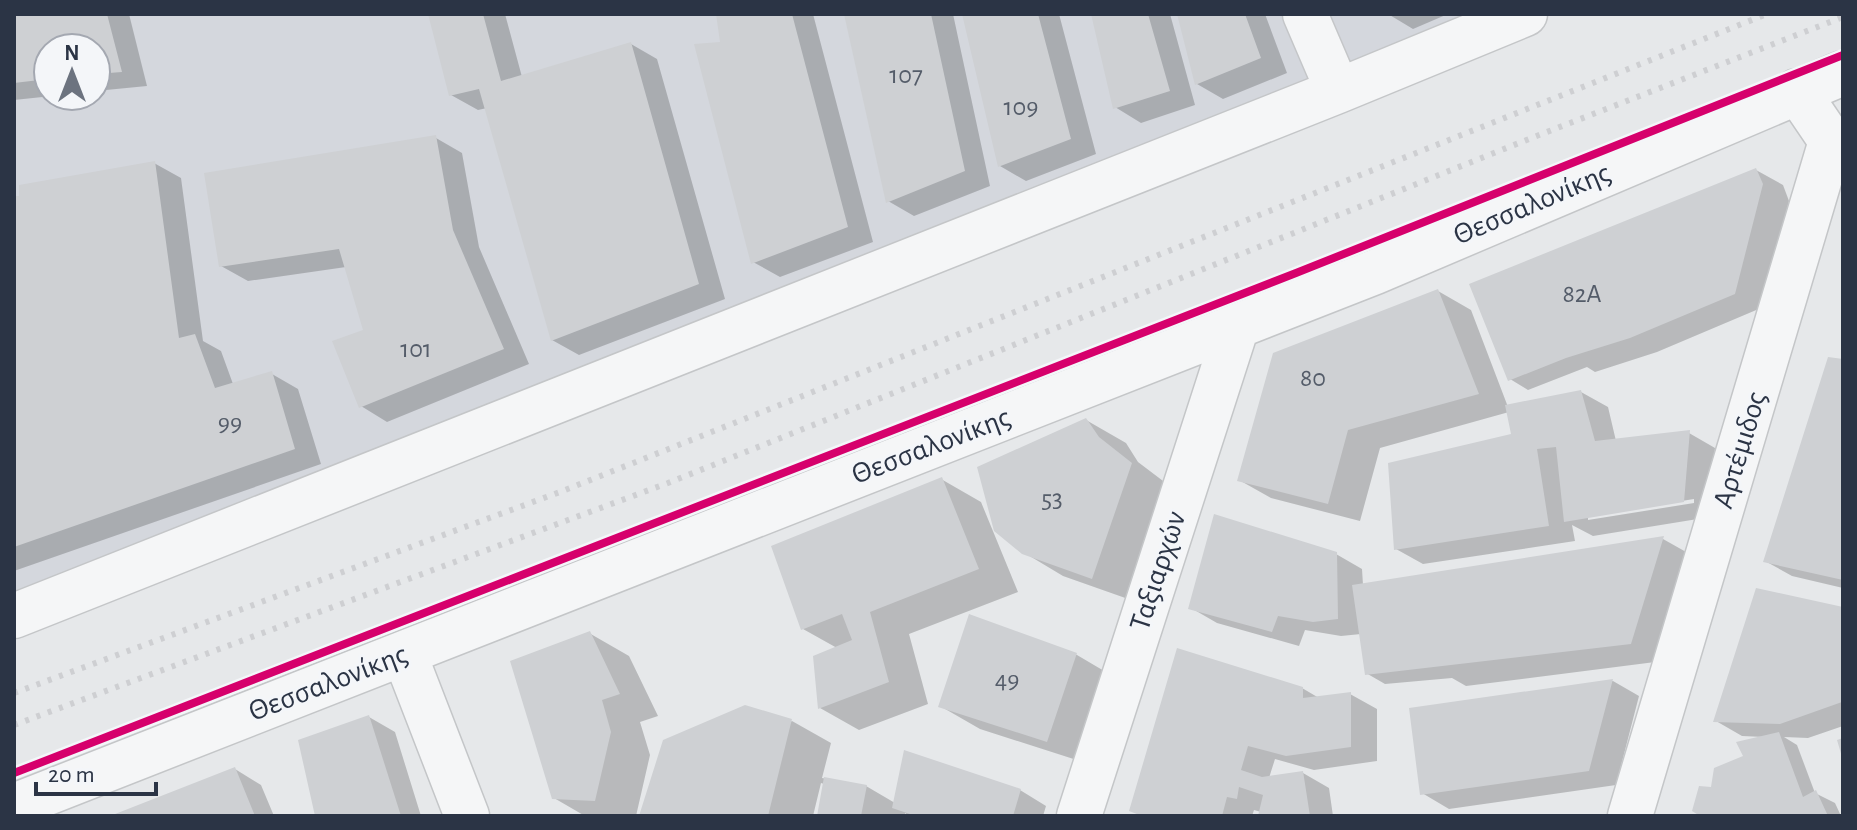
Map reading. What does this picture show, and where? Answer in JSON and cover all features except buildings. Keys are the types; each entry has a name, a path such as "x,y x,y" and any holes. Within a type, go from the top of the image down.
{"street":[{"path":"1305,14 1338,91"},
{"path":"14,616 1525,14"},
{"name":"Θεσσαλονίκης","path":"14,806 1375,272 1843,73"},
{"name":"Αρτέμιδος","path":"1630,816 1831,141 1797,91"},
{"name":"Ταξιαρχών","path":"1079,816 1237,326"},
{"path":"404,653 467,816"}],"shaded area":[{"path":"14,14 1509,14 14,601"}],"railway":[{"path":"14,693 560,492 1767,14"},
{"path":"14,725 668,483 1843,17"}],"cycle path":[{"path":"14,773 1296,273 1843,55"}]}
